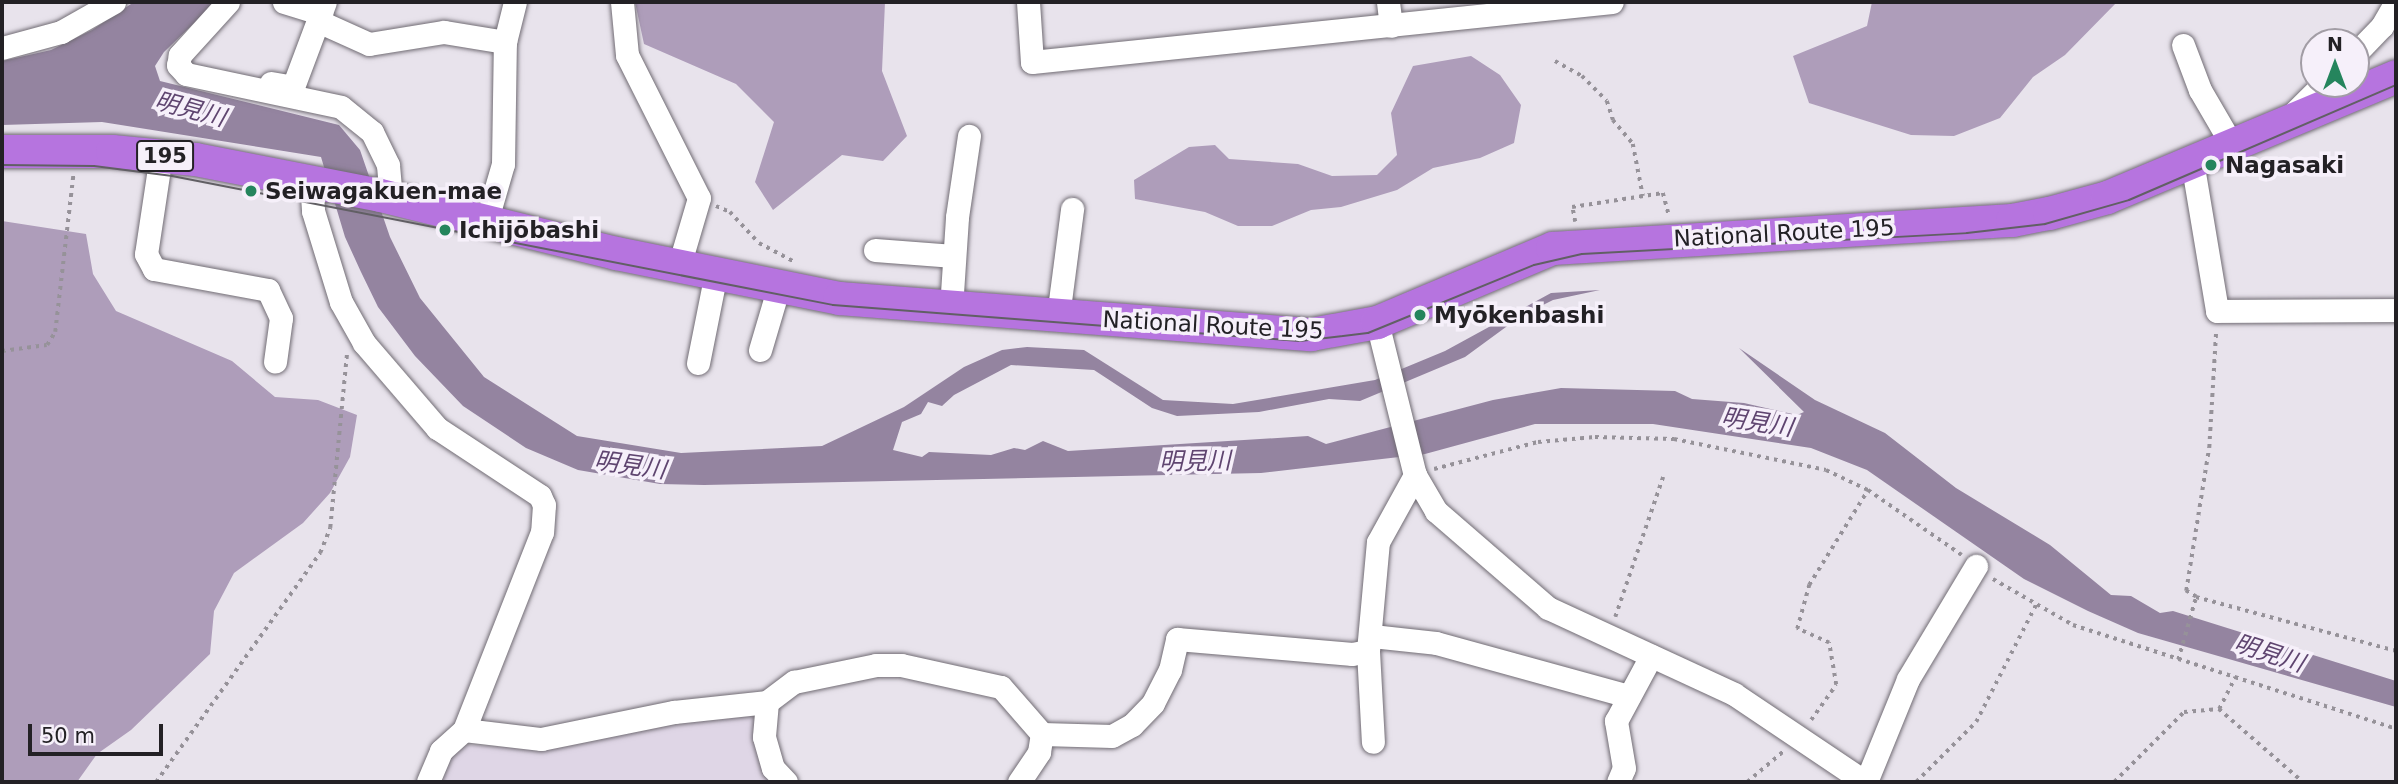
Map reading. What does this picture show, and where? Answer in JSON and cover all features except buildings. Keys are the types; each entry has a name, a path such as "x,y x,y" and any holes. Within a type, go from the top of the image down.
{"highway":[{"name":"National Route 195","path":"2,151 161,155 386,196 679,266 839,298 1311,334 1377,322 1520,258 1580,244 2012,220 2107,197 2396,76"}],"street":[{"path":"2,48 61,32 114,2"},
{"path":"178,65 180,55 228,2"},
{"path":"284,2 321,12 369,44 444,32 505,42"},
{"path":"487,219 503,164 505,42 515,2"},
{"path":"622,2 628,55 699,198 679,266"},
{"path":"1028,2 1032,62 1612,2"},
{"path":"1388,2 1391,26"},
{"path":"2370,38 2382,26 2396,2"},
{"path":"178,65 292,87 321,12"},
{"path":"2183,45 2200,90 2232,145"},
{"path":"178,65 186,74 341,107 372,132 388,165 386,196"},
{"path":"2290,120 2310,98"},
{"path":"951,308 954,256 969,136"},
{"path":"161,155 146,254 154,269 268,290 281,318 275,362"},
{"path":"2192,161 2217,311 2396,310"},
{"path":"318,183 313,211 341,302 351,320 410,401 437,428 540,496 544,505 542,533 464,730 441,751 428,782"},
{"path":"1058,316 1072,208"},
{"path":"875,250 954,256"},
{"path":"698,363 716,273"},
{"path":"760,350 779,286"},
{"path":"1377,322 1391,367 1414,469 1436,511 1548,608 1734,694 1865,782 1908,679 1976,566"},
{"path":"1373,742 1370,644 1378,542 1414,469"},
{"path":"464,730 541,739 674,712 767,702 794,682 876,665 901,665 1001,687 1042,734 1112,736 1132,725 1153,704 1170,670 1177,639 1352,654 1370,644 1436,643 1629,696"},
{"path":"1618,782 1624,768 1616,721 1651,656"},
{"path":"767,702 764,737 773,768 786,782"},
{"path":"1018,782 1039,752 1042,734"}],"path":[{"path":"1555,61 1582,76 1606,101 1613,120 1633,144 1643,196"},
{"path":"1580,244 1572,207 1663,193 1674,239"},
{"path":"699,198 730,212 759,243 807,269"},
{"path":"2,351 47,345 55,332 69,202"},
{"path":"2217,311 2209,448 2186,591 2196,597 2396,651"},
{"path":"156,782 320,553 330,528 351,320"},
{"path":"1414,469 1538,443 1632,437 1762,454 1826,470 1868,490 1921,523 1976,566 2036,605 2073,625 2396,729"},
{"path":"1613,640 1613,622 1662,477"},
{"path":"1747,782 1798,739 1836,685 1829,643 1797,629 1806,596 1868,490"},
{"path":"2178,660 2196,597"},
{"path":"1916,782 1976,722 2036,605"},
{"path":"2219,709 2235,677"},
{"path":"2114,782 2184,712 2219,709 2303,782"}],"shaded area":[{"path":"635,2 885,2 882,71 907,136 883,161 842,155 773,210 755,182 774,122 736,84 644,44"},
{"path":"1872,2 2117,2 2065,55 2033,77 2000,118 1954,136 1911,135 1809,103 1793,56 1867,26"},
{"path":"1471,56 1500,75 1521,105 1514,143 1480,158 1433,168 1397,190 1341,207 1311,210 1272,226 1238,226 1205,212 1135,199 1134,180 1189,147 1215,145 1229,159 1298,164 1332,176 1377,175 1397,155 1391,113 1413,66"},
{"path":"2,221 86,234 93,274 116,311 232,361 275,397 318,400 357,415 350,457 330,493 303,523 234,573 214,611 210,654 131,730 97,754 77,782 2,782"},
{"path":"748,712 753,717 762,762 775,782 433,782 440,764 463,745 537,748"}],"water":[{"name":"明見川","path":"134,2 216,2 164,52 155,66 160,81 339,125 360,150 390,237 420,298 484,377 577,436 681,453 822,446 904,407 964,367 1002,350 1027,347 1084,350 1163,400 1233,404 1375,380 1445,351 1551,293 1600,290 1553,300 1521,316 1465,357 1360,401 1329,399 1259,412 1177,416 1152,408 1094,370 1011,365 954,395 942,406 928,402 921,414 902,422 893,450 922,457 929,452 991,455 1014,448 1025,450 1043,441 1068,451 1308,436 1326,444 1493,400 1561,388 1675,391 1692,399 1744,403 1797,415 1804,412 1739,348 1815,400 1885,433 1956,488 2050,545 2111,595 2131,596 2160,613 2173,611 2396,681 2396,707 2138,633 2088,611 2024,579 1867,470 1811,448 1653,424 1535,424 1425,454 1261,473 704,485 660,484 578,470 526,448 463,406 415,356 378,307 361,272 345,237 321,157 102,122 2,125 2,61 51,50 92,30"}],"tram line":[{"path":"2,165 94,166 172,176 833,305 1300,341 1368,333 1534,265 1582,254 1967,233 2045,224 2129,200 2396,85"}],"place":[{"name":"Nagasaki","path":"2211,165"},
{"name":"Seiwagakuen-mae","path":"251,191"},
{"name":"Ichijōbashi","path":"445,230"},
{"name":"Myōkenbashi","path":"1420,315"}]}
